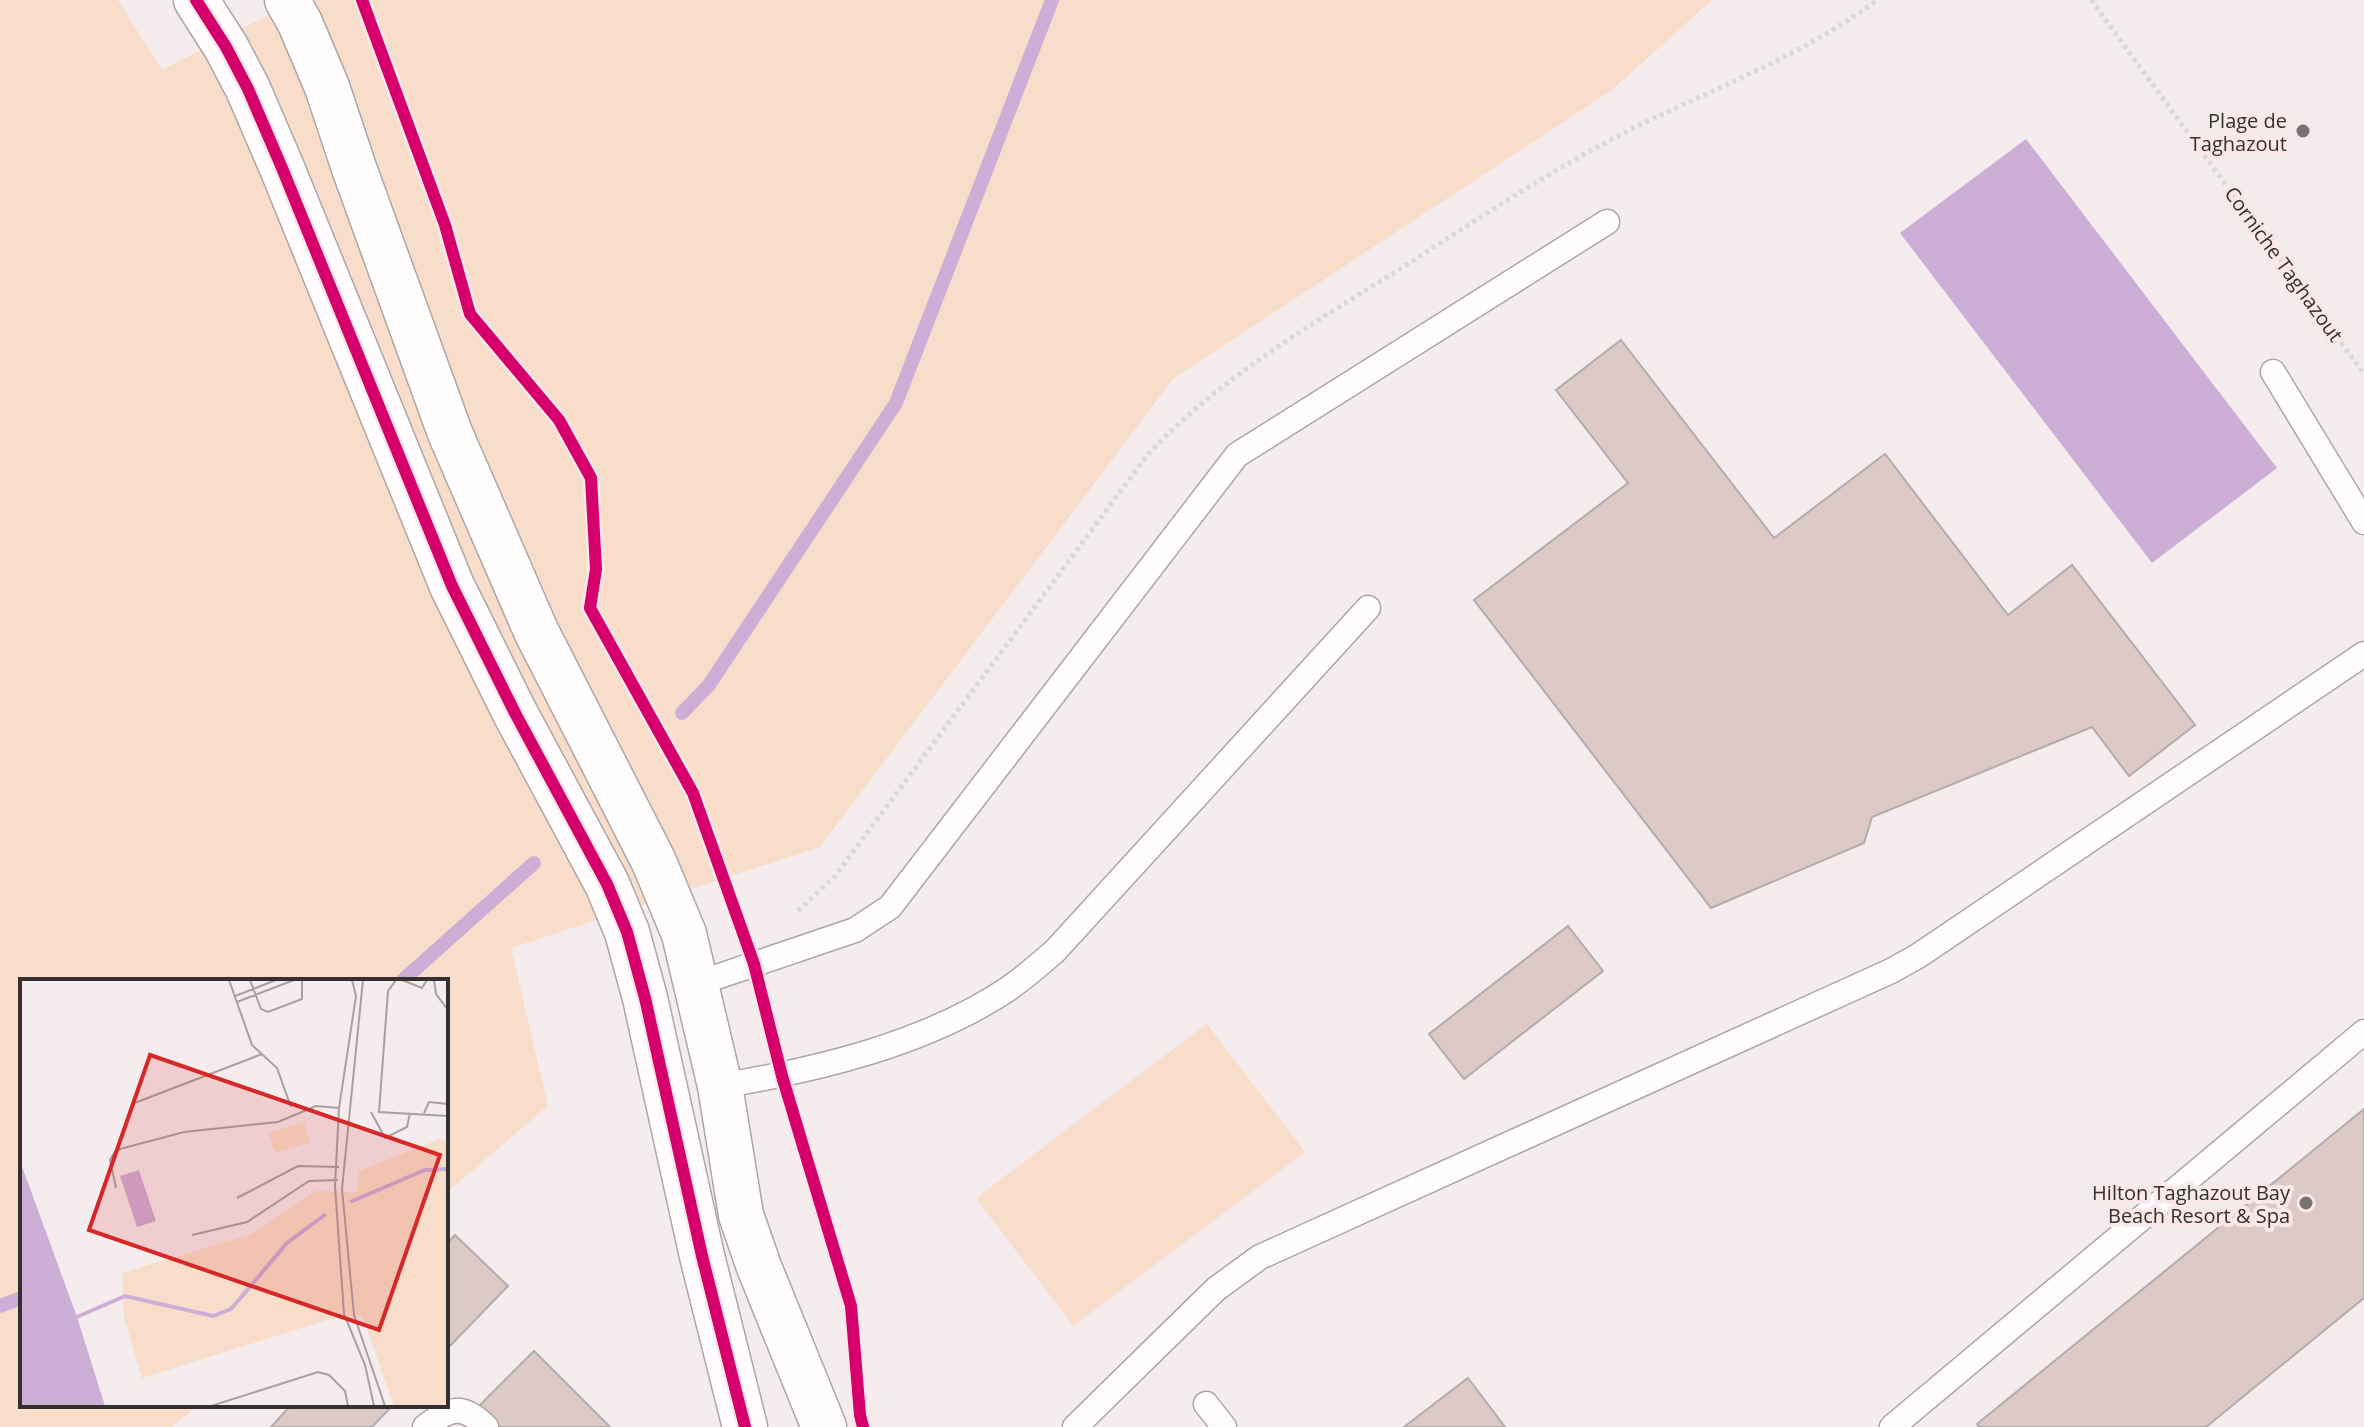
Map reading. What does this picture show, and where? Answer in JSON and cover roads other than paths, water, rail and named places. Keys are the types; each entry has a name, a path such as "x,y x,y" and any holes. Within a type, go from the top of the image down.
{"street":[{"path":"196,0 248,89 452,586 515,713 607,884 627,932 745,1427"},
{"path":"287,0 327,87 450,433 536,631 654,862 684,934 720,1086 741,1215 824,1427"},
{"path":"645,998 696,984"},
{"path":"666,1095 720,1086"}],"lane":[{"path":"696,984 855,930 890,907 1237,455 1607,222"},
{"path":"2273,372 2364,522"},
{"path":"720,1086 796,1072 900,1041 955,1018 1008,989 1055,951 1368,608"},
{"path":"1075,1427 1216,1289 1260,1257 1905,964 2364,654"},
{"path":"1892,1427 2364,1032"},
{"path":"1206,1404 1224,1427"},
{"path":"425,1427 444,1413 456,1410 471,1414 486,1427"}],"waterway":[{"path":"682,713 709,685 896,403 1052,0"},
{"path":"404,979 534,863"},
{"path":"0,1306 20,1299"}],"place":[{"name":"Plage de Taghazout","path":"2303,131"},
{"name":"Hilton Taghazout Bay Beach Resort & Spa","path":"2306,1203"}]}
